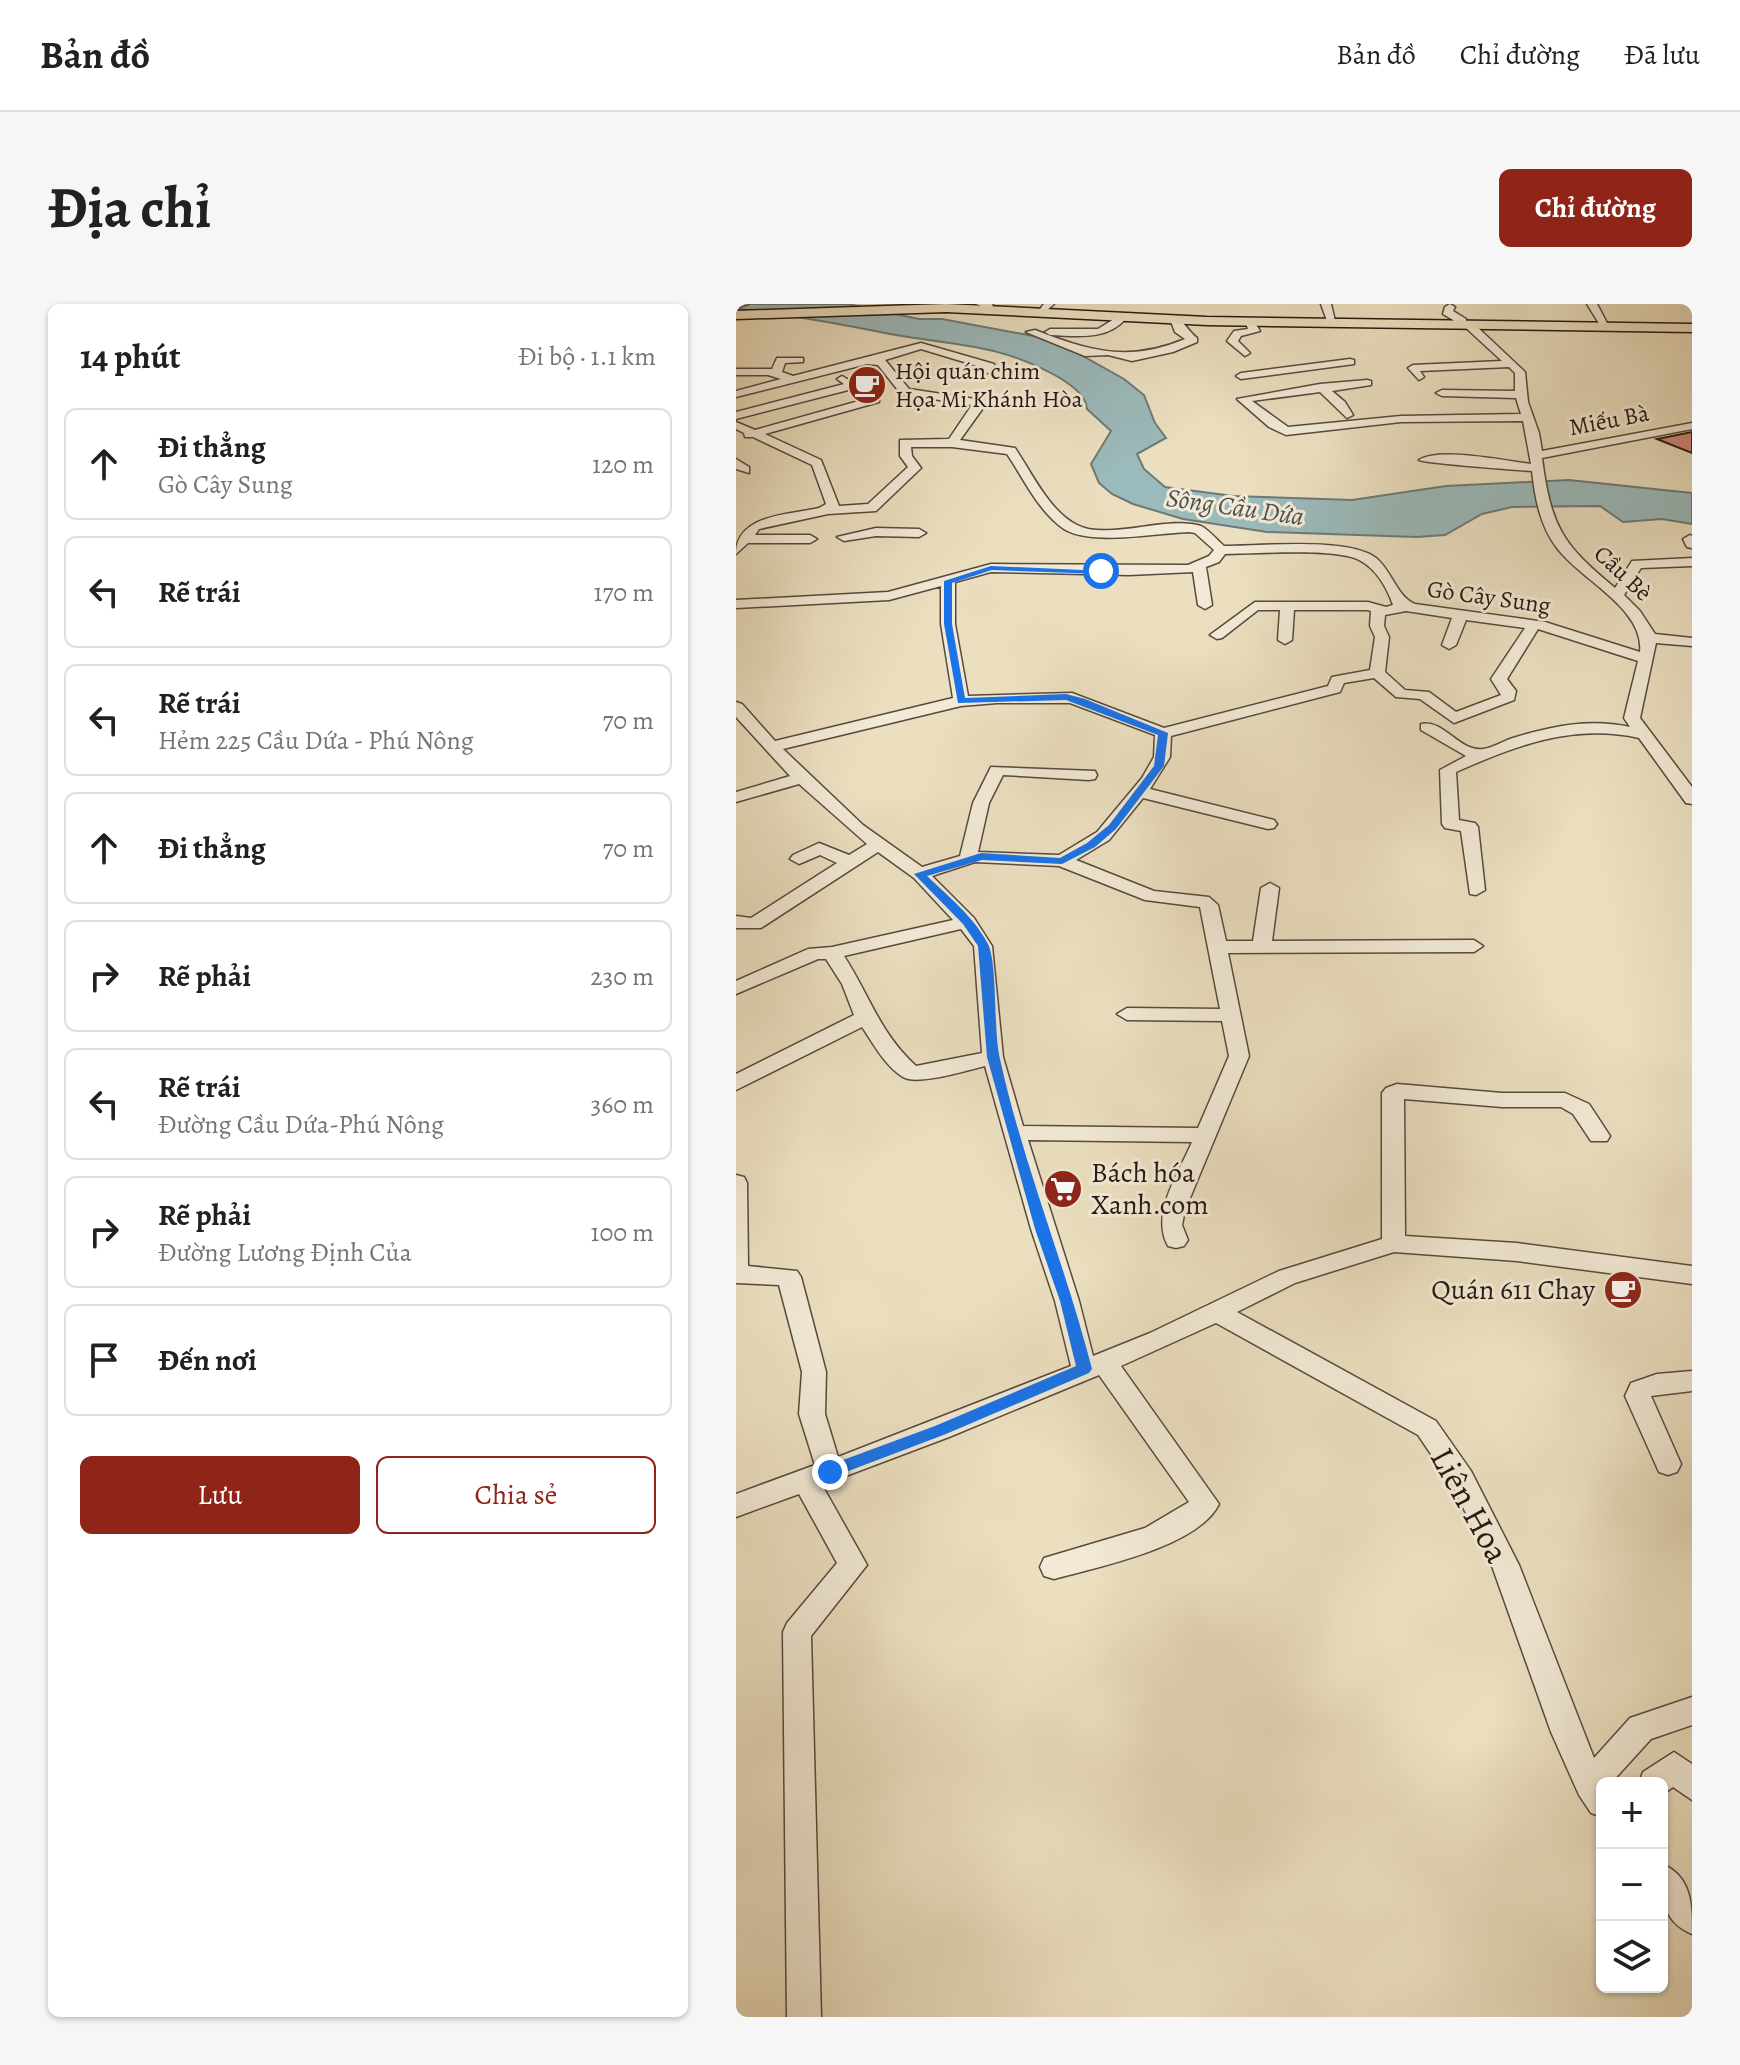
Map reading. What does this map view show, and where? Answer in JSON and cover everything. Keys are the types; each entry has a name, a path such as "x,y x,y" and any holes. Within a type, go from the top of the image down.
{"main road":[{"path":"736,310 916,304"},
{"path":"958,304 1331,319 1692,326"},
{"path":"736,310 1043,308"},
{"path":"1122,311 1175,319 1249,322 1692,326"}],"street":[{"path":"736,310 743,304"},
{"path":"1326,304 1331,319"},
{"path":"1592,304 1604,323"},
{"path":"1450,307 1447,312 1465,323 1520,372 1521,395 1534,436 1536,465"},
{"path":"1043,308 1025,328 1089,354 1106,352 1137,357 1193,340 1179,330 1175,319"},
{"path":"1031,332 1112,328 1122,311"},
{"path":"1245,353 1232,341 1238,333 1255,331 1249,322"},
{"path":"1060,341 1078,332"},
{"path":"736,394 902,354 921,346 990,366 991,369 966,375"},
{"path":"776,373 781,360 799,360"},
{"path":"875,360 885,364 905,392 979,403 952,443"},
{"path":"1241,376 1350,362"},
{"path":"1419,377 1413,368 1512,364"},
{"path":"736,438 875,400 827,370"},
{"path":"736,372 776,373 793,379"},
{"path":"1367,383 1243,399 1273,425 1286,431 1312,423 1528,417"},
{"path":"736,416 854,385"},
{"path":"1320,387 1341,404 1347,415"},
{"path":"1442,393 1521,395"},
{"path":"736,425 817,463 833,502 829,510"},
{"name":"Miếu Bà","path":"1425,460 1460,460 1510,468 1536,465 1692,426"},
{"path":"736,604 889,596 991,568 1129,571 1199,566 1214,559 1221,550 1199,530 1189,528 1078,531 1040,497 1011,451 952,443 904,443 906,456 915,468 871,508 829,510 763,523 755,526 739,547"},
{"name":"Cầu Bè","path":"1536,465 1550,525 1563,548 1639,620 1649,638 1632,713 1641,734"},
{"path":"871,508 876,532"},
{"path":"844,537 876,532 919,533"},
{"path":"739,547 810,539"},
{"name":"Gò Cây Sung","path":"1221,550 1332,549 1358,552 1384,571 1400,603 1460,615 1534,624 1645,658"},
{"path":"1616,597 1637,564 1692,562"},
{"path":"1199,566 1205,605"},
{"path":"948,581 948,624 961,701"},
{"path":"1217,635 1255,606 1368,606 1396,611 1401,608 1400,603"},
{"path":"1285,640 1287,605"},
{"path":"1377,673 1382,637 1377,626 1378,609"},
{"path":"1449,645 1460,615"},
{"path":"1377,673 1401,694 1424,695 1454,718 1509,697 1499,679 1534,624"},
{"path":"1649,638 1692,642"},
{"path":"771,747 961,701 1072,698 1163,733 1335,689 1337,680 1377,673"},
{"path":"736,707 802,778 877,845 920,874 967,922 983,946 993,1057 1042,1229 1067,1301 1093,1365 1206,1504 1191,1519 1156,1534 1054,1567"},
{"path":"1476,890 1469,827 1451,824 1448,770 1483,754 1576,727 1612,726 1641,734 1691,797"},
{"path":"1427,727 1462,749 1483,754"},
{"path":"1062,861 1103,836 1140,792 1162,757 1163,733"},
{"path":"968,858 981,803 997,770 1089,775"},
{"path":"736,797 802,778"},
{"path":"1140,792 1268,824"},
{"path":"736,922 754,924 877,845"},
{"path":"799,859 819,848 849,862"},
{"path":"920,874 968,858 1008,856 1062,861 1151,896 1206,902 1219,947 1239,1056 1174,1210 1171,1225 1176,1240"},
{"path":"1262,947 1270,888"},
{"path":"736,988 815,953 832,953 967,922"},
{"path":"1219,947 1474,946"},
{"path":"832,953 852,984 865,1017 885,1046 911,1073 951,1068 993,1057"},
{"path":"1127,1014 1233,1015"},
{"path":"736,1083 865,1017"},
{"path":"1394,1244 1393,1093 1502,1100 1565,1100 1581,1109 1599,1136"},
{"path":"1017,1133 1204,1135"},
{"path":"736,1183 736,1274 789,1277 814,1372 812,1414 818,1476 853,1565 797,1632 804,2017"},
{"path":"736,1506 940,1430 1218,1313 1287,1277 1394,1244 1517,1252 1692,1275"},
{"name":"Liên Hoa","path":"1218,1313 1427,1428 1462,1479 1505,1565 1566,1732 1596,1793"},
{"path":"1668,1464 1638,1396 1640,1390 1648,1386 1692,1381"},
{"path":"1607,1777 1641,1728 1692,1711"},
{"path":"1662,1777 1674,1767 1692,1785"},
{"path":"1668,1888 1692,1918"}],"water":[{"name":"Sông Cầu Dứa","path":"736,304 848,304 919,319 942,319 1044,338 1124,379 1144,395 1155,423 1166,438 1137,454 1144,469 1165,487 1233,496 1352,500 1446,486 1569,480 1692,493 1692,524 1662,519 1623,522 1600,506 1512,507 1482,514 1445,535 1416,537 1267,532 1183,519 1133,504 1112,494 1099,483 1091,464 1111,431 1087,409 1084,399 1073,387 1038,367 977,347 740,309"}],"building":[{"path":"1692,432 1692,453 1657,439"}],"place":[{"name":"Hội quán chim Họa Mi Khánh Hòa","path":"867,385"},
{"name":"Bách hóa Xanh.com","path":"1063,1189"},
{"name":"Quán 611 Chay","path":"1623,1290"}],"route":[{"path":"830,1472 940,1430 1084,1369 1067,1301 1042,1229 993,1057 983,946 967,922 920,874 981,856 1062,861 1091,845 1113,827 1159,766 1163,733 1082,701 1066,697 961,701 948,624 948,581 991,568 1101,571"}]}
